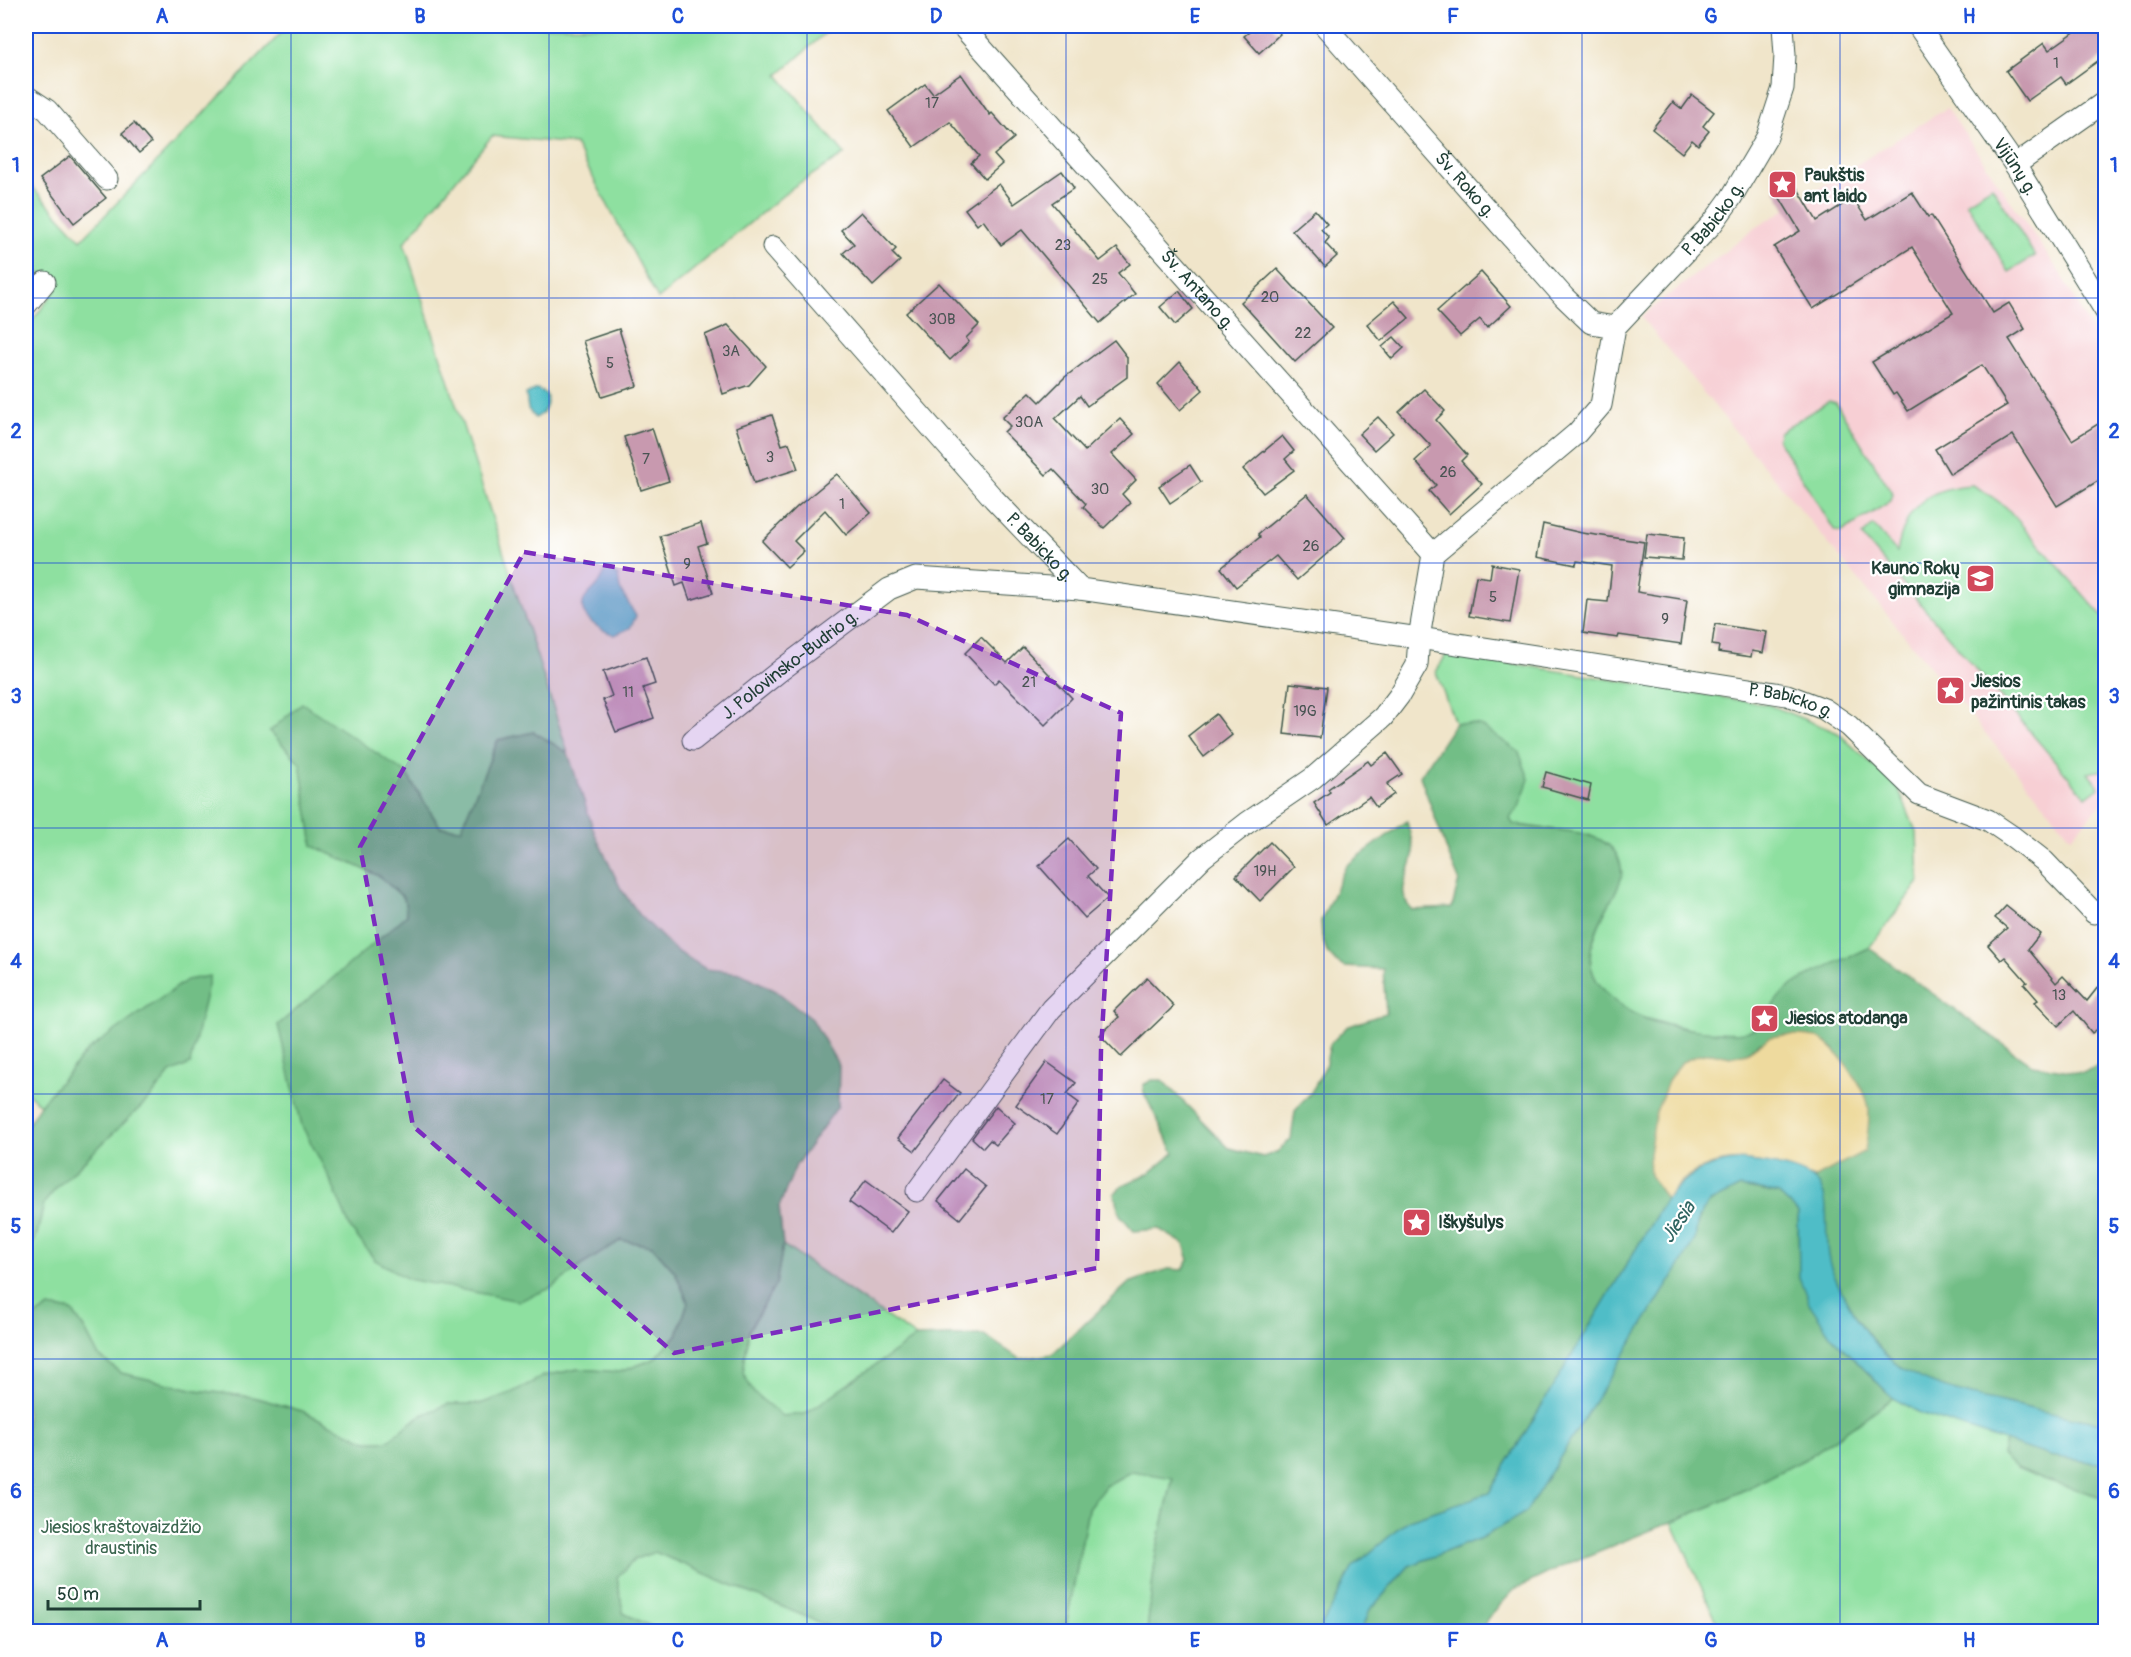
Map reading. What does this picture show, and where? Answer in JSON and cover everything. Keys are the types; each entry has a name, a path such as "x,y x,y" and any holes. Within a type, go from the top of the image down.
{"street":[{"name":"Šv. Antano g.","path":"962,26 1434,555"},
{"name":"Šv. Roko g.","path":"1325,26 1564,297 1591,323 1614,327"},
{"name":"P. Babicko g.","path":"1614,327 1712,224 1731,198 1767,137 1784,88 1783,26"},
{"name":"Vijūnų g.","path":"1918,26 2015,165 2106,312"},
{"path":"26,96 47,110 107,179"},
{"path":"2015,165 2106,101"},
{"name":"P. Babicko g.","path":"773,247 994,500 1080,589 1419,638 1787,695 1824,709 1849,726 1919,794 1988,820 2013,837 2044,861 2094,913"},
{"path":"26,302 45,282"},
{"path":"917,1191 1052,1009 1202,858 1247,823 1313,778 1383,717 1399,696 1417,665 1419,638 1434,555 1577,433 1602,405 1614,327"},
{"name":"J. Polovinsko-Budrio g.","path":"693,740 781,670 889,590 916,578 1080,589"}],"highlighted area":[{"path":"524,552 907,615 1121,713 1101,1050 1097,1268 674,1353 413,1126 360,847"}],"shaded area":[{"name":"Kauno Rokų gimnazija","path":"1947,108 2062,276 2105,355 2105,800 2071,837 1641,317 1754,229"}],"green space":[{"path":"288,26 833,26 778,75 845,154 793,187 658,299 575,144 492,136 404,243 568,753 534,732 498,740 461,829 440,827 406,773 270,731 300,763 313,845 379,876 404,898 408,915 278,1025 329,1177 352,1229 375,1260 551,1288 621,1240 652,1246 675,1272 688,1302 677,1335 654,1359 620,1372 578,1369 544,1376 513,1393 480,1404 448,1404 418,1417 387,1441 366,1441 302,1411 253,1397 196,1390 121,1373 98,1355 72,1311 49,1307 26,1323 26,1258 37,1234 44,1203 58,1186 152,1096 170,1073 190,1064 88,1050 40,1105 26,1091 26,329 57,288 41,273 26,279 26,180 81,240"},
{"path":"1992,186 2035,256 2009,272 1966,202"},
{"path":"1829,401 1836,403 1893,494 1891,501 1842,532 1835,531 1778,440 1779,432"},
{"path":"1972,485 2006,507 2105,619 2105,770 2088,773 2099,787 2086,797 1862,536 1873,525 1897,552 1906,523 1920,503 1942,490"},
{"path":"1447,653 1769,705 1838,733 1898,788 1917,834 1919,882 1869,948 1799,982 1774,1004 1766,1021 1750,1031 1738,1033 1698,1031 1639,1017 1612,999 1597,982 1591,967 1590,950 1621,879 1590,835 1513,824 1509,818 1519,807 1480,725 1455,723 1436,672"},
{"name":"Jiesios kraštovaizdžio draustinis","path":"302,703 406,773 440,827 461,829 498,740 534,732 568,753 595,834 621,889 639,914 675,950 706,969 741,973 776,991 812,1019 839,1066 838,1106 796,1165 779,1207 783,1245 776,1284 749,1330 743,1373 754,1393 782,1416 805,1414 916,1337 984,1335 1020,1359 1052,1354 1129,1283 1168,1269 1183,1270 1189,1260 1184,1244 1159,1229 1134,1231 1120,1215 1114,1194 1123,1185 1151,1172 1174,1153 1144,1093 1143,1085 1152,1080 1162,1080 1229,1148 1263,1157 1277,1152 1291,1139 1295,1111 1312,1091 1325,1067 1330,1044 1347,1027 1386,1013 1383,969 1344,967 1327,952 1322,936 1321,921 1346,866 1407,821 1413,855 1404,890 1407,903 1412,910 1452,908 1459,880 1420,776 1455,723 1480,725 1519,752 1529,779 1519,807 1510,818 1513,824 1568,831 1596,838 1607,844 1617,855 1622,875 1597,929 1592,943 1590,961 1592,971 1603,989 1619,1004 1637,1015 1660,1023 1692,1029 1725,1033 1749,1031 1761,1024 1775,1002 1792,985 1869,948 2032,1065 2083,1073 2105,1063 2105,1423 2044,1412 1935,1384 1921,1379 1896,1364 1876,1344 1849,1305 1830,1266 1826,1244 1824,1199 1814,1178 1865,1150 1868,1105 1862,1089 1834,1049 1816,1037 1785,1035 1758,1043 1747,1053 1730,1057 1711,1053 1682,1062 1669,1079 1650,1175 1666,1199 1489,1493 1409,1520 1353,1567 1319,1631 1147,1631 1156,1553 1173,1478 1132,1471 1105,1486 1088,1509 1065,1631 839,1631 655,1552 635,1559 617,1577 623,1613 661,1631 26,1631 26,1323 49,1307 72,1311 98,1355 121,1373 196,1390 253,1397 302,1411 366,1441 387,1441 418,1417 448,1404 480,1404 513,1392 544,1376 578,1369 620,1372 654,1359 677,1335 688,1302 675,1272 652,1246 621,1240 551,1288 519,1301 408,1279 375,1260 351,1229 329,1177 302,1126 278,1025 407,915 404,898 379,876 313,846 300,763 270,731"},
{"path":"210,976 190,1064 170,1073 152,1096 58,1186 44,1203 37,1234 26,1258 26,1127 40,1105 88,1050 187,980"},
{"path":"1740,1187 1779,1194 1798,1212 1799,1277 1831,1336 1893,1398 1807,1458 1718,1503 1567,1564 1514,1590 1487,1619 1482,1631 1361,1632 1369,1611 1409,1566 1481,1538 1526,1512 1695,1239 1699,1218 1703,1211 1713,1201"},
{"path":"783,1245 916,1337 805,1414 781,1416 754,1393 743,1373 749,1330 776,1284"},
{"path":"1893,1398 1920,1413 2005,1440 2002,1456 2105,1498 2105,1631 1721,1631 1672,1522 1718,1503 1807,1458"},
{"path":"2005,1440 2050,1456 2105,1464 2105,1498 2046,1480 2017,1468 2002,1456"},
{"path":"1132,1471 1173,1477 1156,1553 1147,1631 1065,1632 1088,1509 1105,1486"},
{"path":"655,1552 839,1631 661,1631 623,1613 617,1576 635,1559"}],"sand":[{"path":"1810,1036 1825,1042 1855,1077 1869,1109 1865,1151 1814,1178 1763,1163 1729,1161 1712,1164 1696,1171 1681,1182 1666,1199 1650,1175 1649,1154 1656,1112 1669,1079 1682,1062 1699,1055 1711,1053 1730,1057 1747,1053 1770,1037"}],"water":[{"path":"537,389 546,394 547,401 544,411 535,418 528,409 526,394"},
{"path":"610,570 618,576 620,589 636,616 630,628 615,635 593,624 583,609 585,598 598,584 605,571"},
{"name":"Jiesia","path":"1740,1160 1795,1170 1806,1174 1820,1186 1826,1203 1828,1258 1836,1279 1849,1306 1866,1332 1896,1364 1922,1379 1964,1393 2056,1415 2105,1423 2105,1464 2050,1456 1920,1413 1893,1398 1831,1336 1809,1303 1799,1277 1798,1212 1779,1194 1740,1187 1710,1202 1698,1217 1695,1239 1682,1262 1526,1512 1481,1538 1409,1566 1369,1611 1361,1631 1319,1631 1353,1567 1409,1520 1489,1493 1666,1199 1682,1182 1699,1171 1717,1164"}],"building":[{"path":"1257,26 1272,26 1280,34 1259,53 1244,36"},
{"path":"2083,26 2106,26 2106,55 2066,84 2061,77 2027,101 2006,71 2044,43 2049,50"},
{"path":"961,74 990,115 992,113 1014,138 994,155 1002,164 985,179 971,163 979,156 950,122 914,147 888,111 925,84 933,94"},
{"path":"1692,95 1714,112 1703,126 1709,131 1698,145 1692,140 1682,153 1652,129 1673,102 1682,109"},
{"path":"134,123 151,143 139,153 122,133"},
{"path":"70,156 106,198 74,223 40,179"},
{"path":"1062,171 1074,188 1052,203 1100,261 1117,248 1130,264 1118,273 1135,294 1100,323 1022,230 1001,245 983,220 977,225 965,209 999,184 1014,204"},
{"path":"1792,179 1817,221 1853,198 1867,220 1912,192 1928,217 1931,215 1993,313 2009,303 2025,329 2009,339 2072,440 2106,419 2106,476 2057,506 2013,435 1950,474 1935,449 2007,405 1982,365 1908,411 1896,393 1893,395 1872,362 1953,313 1912,247 1813,309 1774,247 1800,231 1775,190"},
{"path":"1315,210 1327,224 1321,229 1329,238 1325,243 1337,256 1325,267 1292,230"},
{"path":"861,212 896,249 892,253 900,261 873,286 843,253 854,244 841,230"},
{"path":"1277,269 1332,328 1295,362 1241,302"},
{"path":"1481,272 1511,306 1487,328 1480,319 1460,336 1437,311"},
{"path":"939,283 979,325 966,338 969,342 950,360 906,313"},
{"path":"1179,291 1193,309 1175,325 1160,307"},
{"path":"1394,301 1409,318 1381,341 1367,324"},
{"path":"728,325 766,366 749,385 723,394 705,335"},
{"path":"619,329 637,386 602,397 583,341"},
{"path":"1394,337 1404,348 1392,359 1382,347"},
{"path":"1114,340 1127,357 1127,377 1087,406 1080,396 1055,419 1085,451 1120,419 1134,434 1112,454 1136,480 1122,494 1130,503 1104,528 1083,507 1086,504 1053,469 1046,475 1004,432 1010,426 1002,418 1030,392 1040,402 1065,377"},
{"path":"1180,362 1203,390 1180,410 1158,384"},
{"path":"1424,389 1445,411 1436,420 1467,455 1461,461 1482,484 1449,514 1429,491 1436,485 1415,461 1431,446 1399,412"},
{"path":"772,415 782,445 789,443 798,469 754,483 736,427"},
{"path":"1378,417 1393,433 1374,450 1359,434"},
{"path":"652,428 669,481 641,490 624,437"},
{"path":"1282,436 1294,451 1285,459 1294,470 1263,493 1243,469"},
{"path":"1190,465 1201,482 1170,503 1159,486"},
{"path":"837,474 871,513 846,535 825,510 794,541 804,551 787,567 762,541 797,507"},
{"path":"1307,494 1345,538 1297,580 1276,556 1236,587 1221,568 1260,537 1258,534"},
{"path":"701,523 707,543 698,546 713,593 690,600 684,583 676,586 660,536"},
{"path":"1543,524 1582,533 1644,542 1637,592 1687,600 1681,644 1619,635 1618,638 1583,633 1587,600 1608,602 1612,566 1577,561 1576,565 1537,557"},
{"path":"1647,534 1684,538 1682,560 1644,557"},
{"path":"1492,564 1519,569 1510,623 1469,616 1476,576 1490,578"},
{"path":"1715,624 1767,632 1763,653 1752,651 1751,657 1718,652 1719,646 1712,645"},
{"path":"981,637 1007,663 1023,647 1072,698 1045,725 999,679 994,684 965,653"},
{"path":"646,657 655,684 643,688 654,718 616,732 603,700 612,696 603,672"},
{"path":"1290,683 1327,687 1320,738 1284,734"},
{"path":"1216,714 1232,735 1204,757 1188,736"},
{"path":"1387,753 1402,774 1387,784 1394,794 1376,807 1369,797 1328,825 1314,803 1330,792 1328,789 1368,761 1371,765"},
{"path":"1546,772 1591,785 1588,800 1542,787"},
{"path":"1069,839 1096,869 1088,876 1108,898 1085,918 1039,866"},
{"path":"1270,842 1294,867 1260,901 1236,876"},
{"path":"2006,906 2040,934 2028,949 2056,983 2063,976 2087,1001 2106,977 2106,1023 2092,1033 2074,1011 2058,1026 2035,1002 2038,1000 2024,984 2027,982 2005,957 2001,960 1988,945 2007,928 1995,918"},
{"path":"1147,978 1174,1006 1121,1057 1100,1035 1119,1017 1114,1011"},
{"path":"1047,1062 1076,1083 1067,1094 1079,1103 1057,1134 1016,1105"},
{"path":"943,1080 960,1093 915,1151 898,1138"},
{"path":"996,1106 1015,1123 996,1145 990,1140 983,1148 972,1138"},
{"path":"964,1169 986,1187 960,1219 938,1201"},
{"path":"866,1180 908,1211 891,1233 849,1202"}],"place":[{"name":"Paukštis ant laido","path":"1783,185"},
{"name":"Kauno Rokų gimnazija","path":"1981,578"},
{"name":"Jiesios pažintinis takas","path":"1950,691"},
{"name":"Jiesios atodanga","path":"1764,1018"},
{"name":"Iškyšulys","path":"1417,1222"}]}
